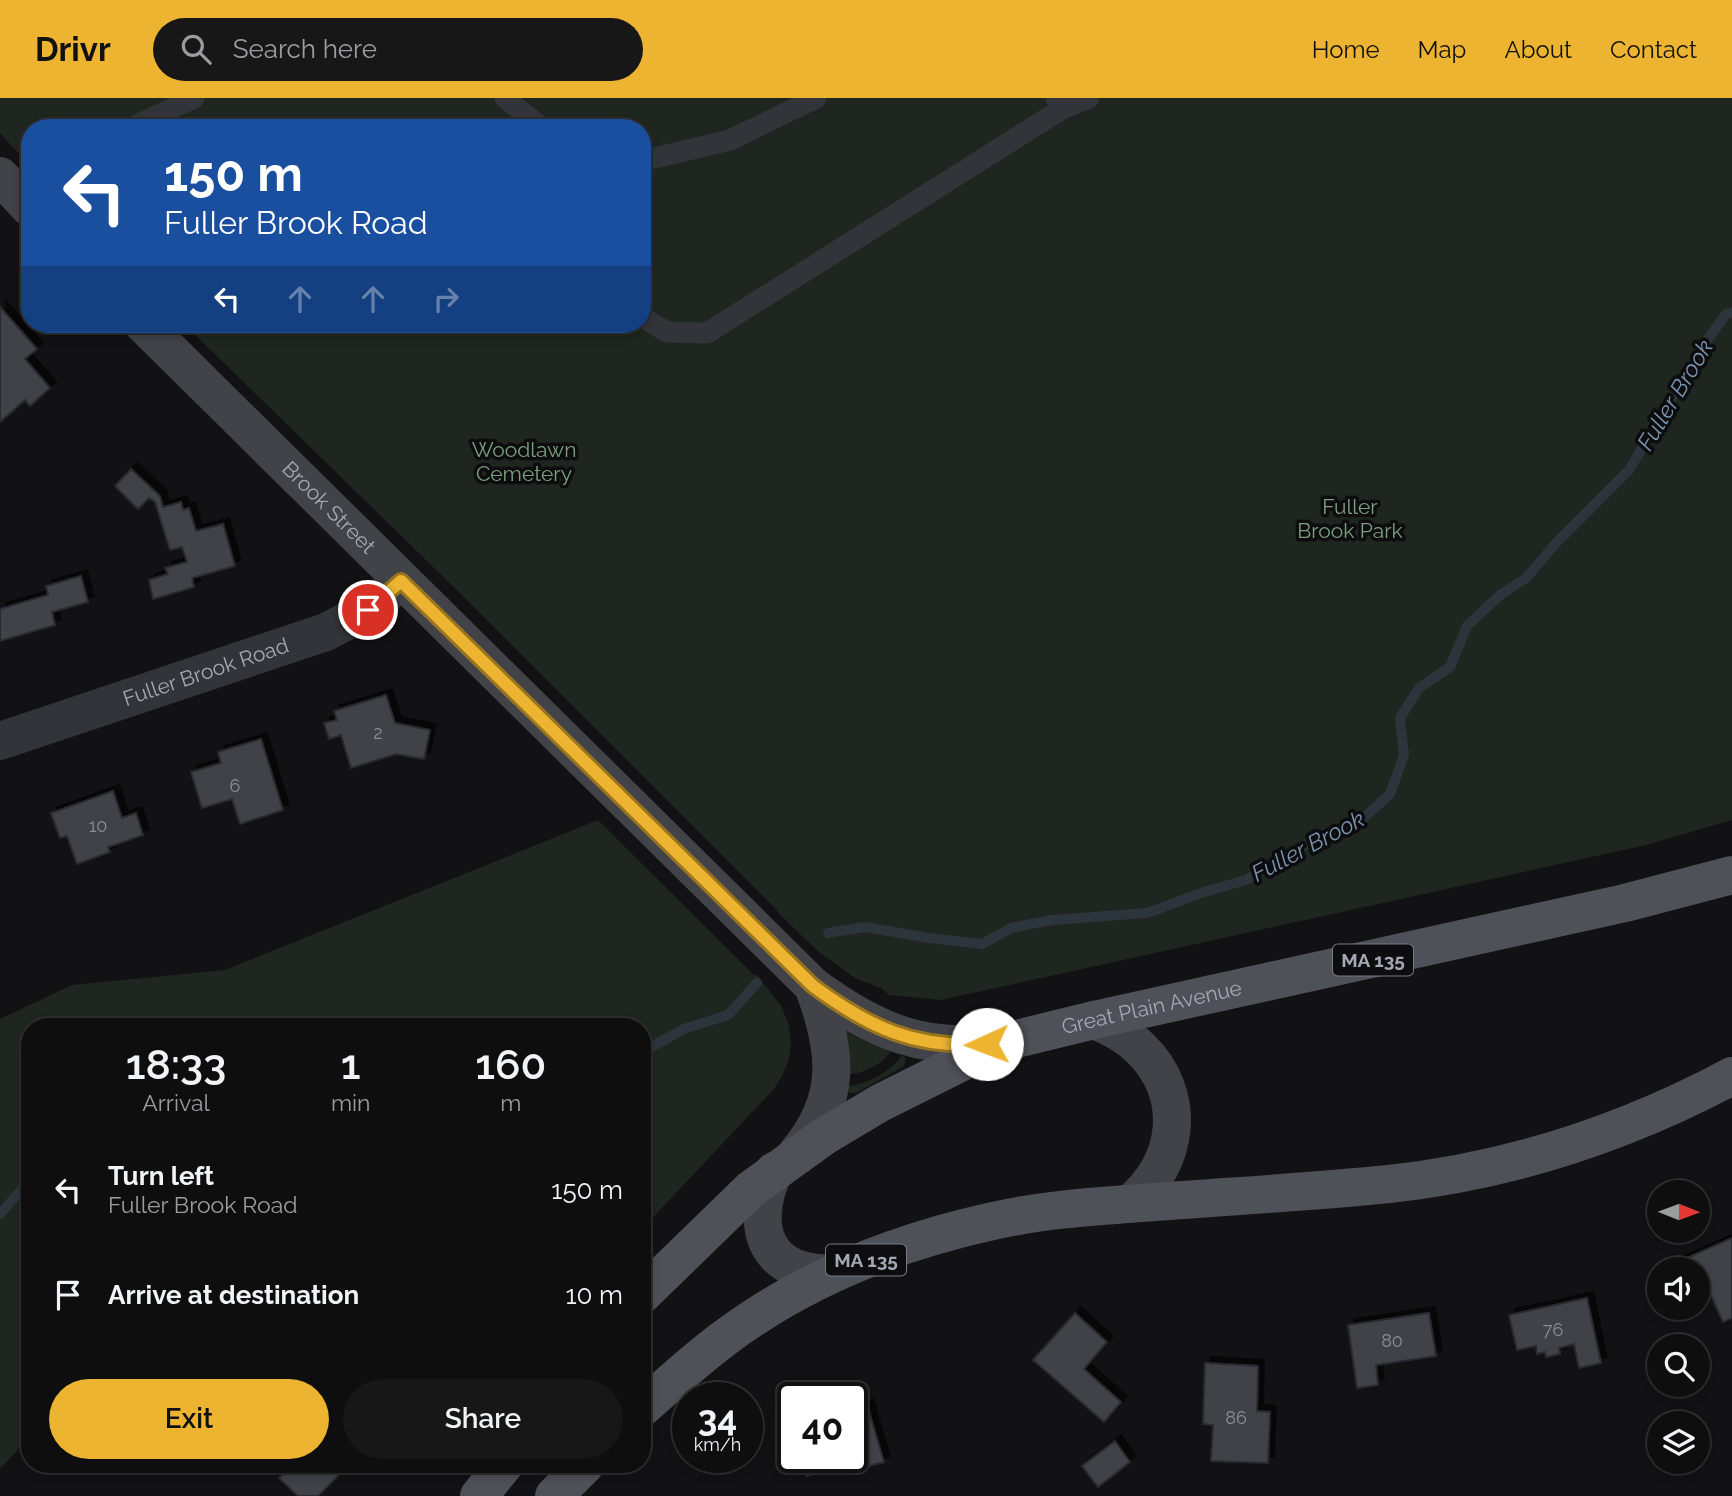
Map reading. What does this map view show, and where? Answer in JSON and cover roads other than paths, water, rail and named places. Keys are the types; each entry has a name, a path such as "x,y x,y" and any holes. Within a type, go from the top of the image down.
{"main road":[{"name":"Great Plain Avenue","path":"651,1286 731,1207 786,1162 880,1103 1012,1040 1625,904 1732,875"},
{"name":"MA 135","path":"651,1400 722,1340 770,1307 835,1273 898,1248 992,1221 1051,1211 1391,1184 1487,1169 1544,1154 1610,1131 1732,1076"},
{"path":"479,1496 498,1473"},
{"path":"554,1496 577,1473"}],"street":[{"name":"Brook Street","path":"152,333 813,986 852,1013 918,1041 965,1045 1012,1040"},
{"name":"Fuller Brook Road","path":"0,741 326,632 368,610 401,581"},
{"name":"Brook Street","path":"813,986 827,1028 833,1072 831,1090 819,1124 786,1162 762,1203 761,1217 770,1247 779,1259 791,1267 818,1274 835,1273"},
{"path":"1094,1020 1127,1036 1141,1049 1154,1064 1168,1094 1172,1120 1169,1148 1163,1166 1153,1182 1129,1204"}],"lane":[{"path":"150,119 194,98"},
{"path":"505,98 531,119"},
{"path":"651,159 730,140 816,98"},
{"path":"651,322 667,332 708,333 1059,104 1089,98"}],"waterway":[{"name":"Fuller Brook","path":"828,933 865,927 982,944 1011,928 1052,920 1147,913 1246,880 1326,833 1357,824 1390,794 1404,755 1400,718 1419,688 1450,667 1467,626 1500,595 1526,578 1556,543 1629,470 1705,343 1726,314 1732,312"},
{"name":"Fuller Brook","path":"651,1047 684,1029 728,1015 757,983"},
{"name":"Fuller Brook","path":"0,1214 21,1190"}],"park label":[{"name":"Woodlawn Cemetery","path":"524,462"},
{"name":"Fuller Brook Park","path":"1350,519"}]}
